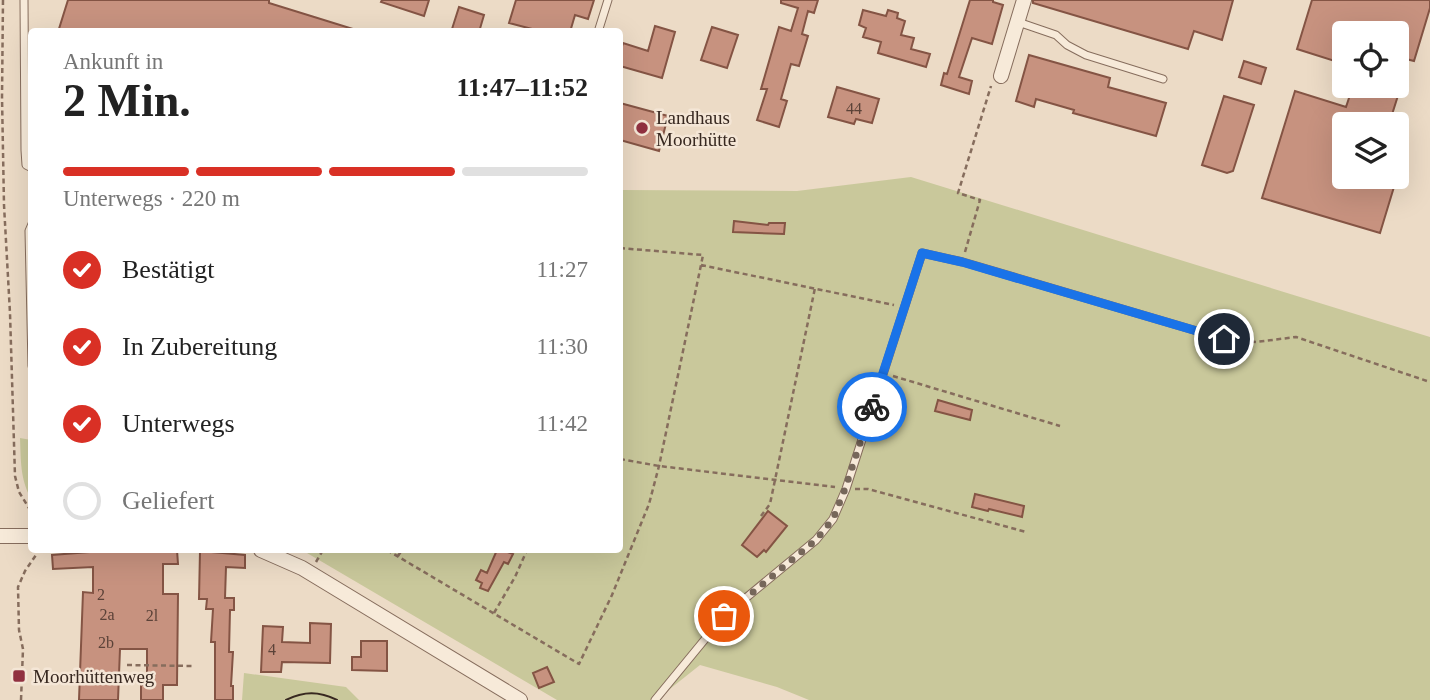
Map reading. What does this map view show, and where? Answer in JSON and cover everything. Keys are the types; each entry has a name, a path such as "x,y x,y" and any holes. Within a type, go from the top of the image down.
{"street":[{"path":"1001,76 1024,0"},
{"path":"0,536 28,537"},
{"path":"268,553 302,568 520,700"}],"lane":[{"path":"24,0 25,150 28,166"},
{"path":"599,28 608,0"},
{"path":"1018,22 1056,35 1067,45 1086,55 1163,79"},
{"path":"655,700 724,616 816,540 833,519 922,253 962,262 1224,339"}],"path":[{"path":"3,0 4,205 15,476 19,492 28,507"},
{"path":"962,262 979,200 958,193 989,88 1001,76"},
{"path":"392,553 579,664 612,595 649,504 703,255 623,248"},
{"path":"701,265 904,307"},
{"path":"761,516 770,504 815,288"},
{"path":"1224,339 1256,342 1296,337 1430,382"},
{"path":"883,373 1060,426"},
{"path":"623,460 845,489 868,489 1026,532"},
{"path":"21,700 23,649 19,630 18,587 36,553"},
{"path":"494,613 526,553"},
{"path":"127,665 193,666"}],"green space":[{"path":"911,177 1430,337 1430,700 809,700 777,687 700,665 656,700 557,700 307,553 623,553 623,190 797,191"},
{"path":"20,438 28,439 28,493 23,477"},
{"path":"244,673 346,687 359,700 242,700"}],"building":[{"path":"68,0 269,0 269,3 350,28 59,28"},
{"path":"429,0 424,16 381,2"},
{"path":"516,0 594,0 588,19 575,15 571,28 528,28 509,23"},
{"path":"781,0 818,0 814,13 808,11 802,34 808,36 799,66 791,64 781,99 787,101 779,127 757,120 767,89 761,89 779,27 791,31 798,8 781,3"},
{"path":"970,0 993,0 1003,5 992,44 972,38 959,77 972,81 969,94 941,85 944,73 947,74"},
{"path":"1033,0 1233,0 1222,40 1194,31 1188,49 1033,3"},
{"path":"1312,0 1430,0 1414,61 1409,60 1409,21 1332,21 1332,60 1297,49"},
{"path":"459,7 484,15 480,28 452,28"},
{"path":"863,10 886,16 888,10 898,13 897,18 905,21 901,35 914,38 911,49 930,54 926,67 878,53 881,42 863,37 866,28 859,25"},
{"path":"655,26 675,32 662,78 623,67 623,43 648,51"},
{"path":"712,27 738,35 727,68 701,60"},
{"path":"1029,55 1110,78 1108,87 1166,103 1156,136 1073,113 1074,110 1036,99 1034,107 1016,101"},
{"path":"1244,61 1266,68 1261,84 1239,77"},
{"path":"837,87 879,99 872,123 856,119 854,124 828,117"},
{"path":"1295,91 1346,107 1349,98 1397,98 1393,112 1332,112 1332,189 1393,189 1380,233 1262,198"},
{"path":"1224,96 1254,105 1233,171 1227,173 1202,165"},
{"name":"Landhaus Moorhütte","path":"623,104 668,116 659,151 623,141"},
{"path":"734,221 768,225 785,223 784,234 733,232"},
{"path":"938,400 972,410 970,420 935,411"},
{"path":"975,494 1024,506 1022,517 972,507"},
{"path":"768,511 787,526 766,552 764,550 757,557 742,545"},
{"path":"177,553 178,564 163,564 163,594 178,594 177,685 163,685 163,700 141,700 141,685 147,685 147,649 120,649 118,700 79,700 83,592 93,593 93,567 53,569 52,555"},
{"path":"200,553 245,555 245,568 226,567 225,598 234,598 234,610 230,610 229,652 233,652 233,700 215,700 215,642 211,642 213,609 206,609 207,599 199,599"},
{"path":"496,553 513,554 508,564 504,562 488,591 480,588 482,583 476,580 481,570 487,573"},
{"path":"310,623 331,624 330,663 282,662 281,672 261,672 263,626 283,627 282,642 310,643"},
{"path":"361,641 387,641 387,671 352,670 352,657 361,657"},
{"path":"547,667 554,682 539,688 533,673"}],"tram line":[{"path":"286,700 312,693 337,700"}],"way so far":[{"path":"724,616 816,540 833,519 872,407"}],"place":[{"name":"Landhaus Moorhütte","path":"642,128"},
{"name":"Moorhüttenweg","path":"19,676"}],"route":[{"path":"872,407 922,253 962,262 1224,339"}]}
